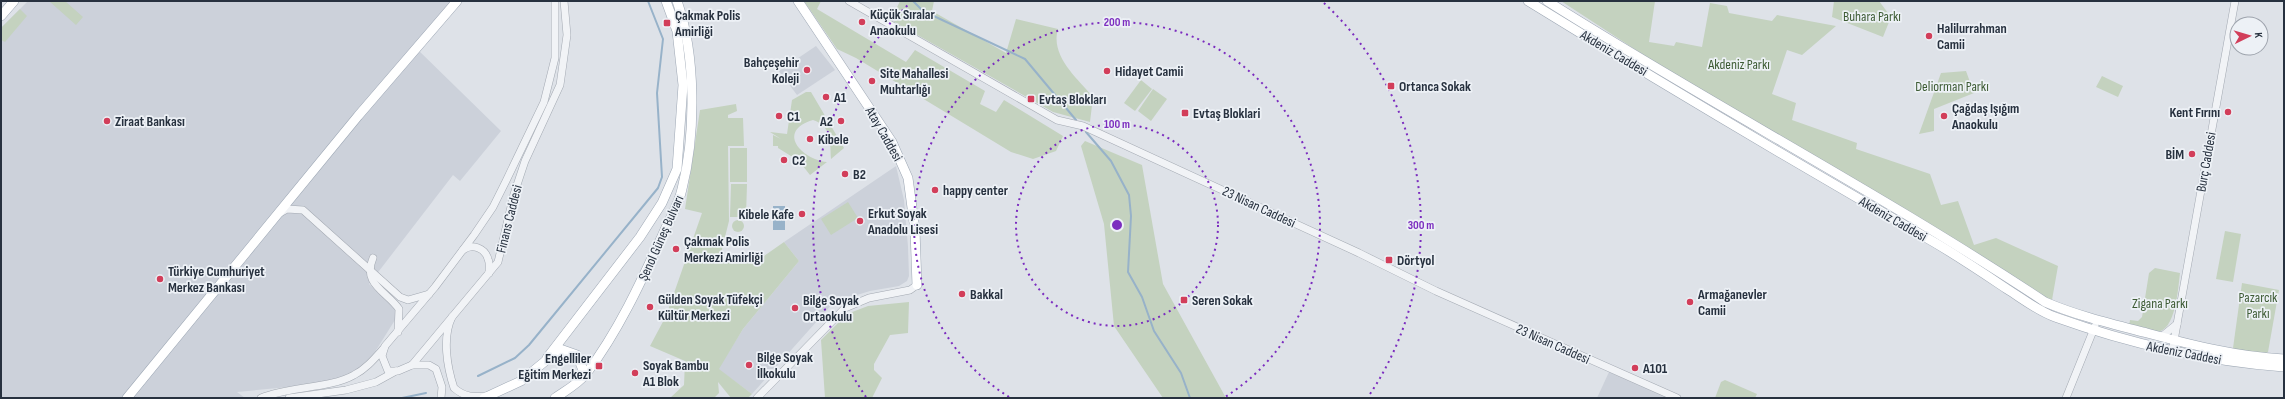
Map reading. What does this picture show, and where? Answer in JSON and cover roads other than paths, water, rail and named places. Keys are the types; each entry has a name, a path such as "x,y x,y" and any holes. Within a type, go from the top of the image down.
{"main road":[{"path":"1,16 14,1"},
{"path":"128,398 358,116 457,1"},
{"name":"Şenol Güneş Bulvarı","path":"547,358 640,237 662,203 677,169 680,136 677,131 678,73 681,57 677,31 666,1"},
{"name":"Şenol Güneş Bulvarı","path":"555,398 585,375 638,288 682,190 691,130 689,51 683,18 677,1"},
{"name":"Atay Caddesi","path":"798,1 892,142 908,178 915,230 917,285"},
{"name":"Akdeniz Caddesi","path":"1528,1 1819,176 1954,254 2030,304 2054,317 2172,352 2205,359 2284,367"},
{"name":"Akdeniz Caddesi","path":"1547,1 1637,58 1845,178 2045,302 2070,312 2161,337 2227,352 2284,359"},
{"path":"680,136 686,135 691,130"},
{"path":"487,397 521,381 547,358 560,349 569,351 579,358 585,375"}],"street":[{"name":"Finans Caddesi","path":"261,398 279,391 324,384 354,375 368,365 398,332 429,294 461,251 493,207 544,102 555,58 555,1"},
{"name":"Finans Caddesi","path":"487,397 471,398 463,395 454,388 447,344 447,326 452,317 498,262 514,194 525,161 560,85 567,34 564,1"},
{"name":"23 Nisan Caddesi","path":"849,1 1057,120 1083,126 1359,253 1436,291 1678,398"},
{"name":"Burç Caddesi","path":"2172,352 2235,1"},
{"path":"278,215 287,209 303,210 371,269 400,297 408,300 429,294"},
{"path":"461,251 467,247 474,246 482,251 488,259 489,273"},
{"path":"363,262 373,258 370,277 399,309 398,332"},
{"path":"757,398 845,308 869,298 910,290 917,285"},
{"path":"412,365 452,317"},
{"path":"2066,398 2098,320"},
{"path":"2161,337 2177,324"},
{"path":"385,346 382,356 385,366 388,371 398,370"},
{"path":"289,398 346,390 376,382 398,370 412,365 430,365 436,368 442,387 441,398"}],"water":[{"path":"773,206 785,206 785,230 773,230"}],"waterway":[{"path":"478,376 515,358 529,345 658,188 662,177 657,93 663,39 648,1"},
{"path":"913,1 923,11 1025,59 1076,120"},
{"path":"1086,132 1111,161 1129,195 1131,216 1128,272 1142,297 1154,331 1181,373 1190,398"},
{"path":"402,398 426,393"}],"place":[{"name":"Küçük Sıralar Anaokulu","path":"862,22"},
{"name":"Çakmak Polis Amirliği","path":"667,23"},
{"name":"Halilurrahman Camii","path":"1929,36"},
{"name":"Bahçeşehir Koleji","path":"807,70"},
{"name":"Hidayet Camii","path":"1107,71"},
{"name":"Site Mahallesi Muhtarlığı","path":"872,81"},
{"name":"Ortanca Sokak","path":"1391,86"},
{"name":"A1","path":"826,97"},
{"name":"Evtaş Blokları","path":"1031,99"},
{"name":"Kent Fırını","path":"2228,112"},
{"name":"Evtaş Bloklari","path":"1185,113"},
{"name":"C1","path":"779,116"},
{"name":"Çağdaş Işığım Anaokulu","path":"1944,116"},
{"name":"Ziraat Bankası","path":"107,121"},
{"name":"A2","path":"841,121"},
{"name":"Kibele","path":"810,139"},
{"name":"BİM","path":"2192,154"},
{"name":"C2","path":"784,160"},
{"name":"B2","path":"845,174"},
{"name":"happy center","path":"935,190"},
{"name":"Kibele Kafe","path":"802,214"},
{"name":"Erkut Soyak Anadolu Lisesi","path":"860,221"},
{"name":"Çakmak Polis Merkezi Amirliği","path":"676,249"},
{"name":"Dörtyol","path":"1389,260"},
{"name":"Türkiye Cumhuriyet Merkez Bankası","path":"160,279"},
{"name":"Bakkal","path":"962,294"},
{"name":"Seren Sokak","path":"1184,300"},
{"name":"Armağanevler Camii","path":"1690,302"},
{"name":"Gülden Soyak Tüfekçi Kültür Merkezi","path":"650,307"},
{"name":"Bilge Soyak Ortaokulu","path":"795,308"},
{"name":"Bilge Soyak İlkokulu","path":"749,365"},
{"name":"Engelliler Eğitim Merkezi","path":"599,366"},
{"name":"A101","path":"1635,368"},
{"name":"Soyak Bambu A1 Blok","path":"635,373"}],"park label":[{"name":"Buhara Parkı","path":"1872,16"},
{"name":"Akdeniz Parkı","path":"1739,64"},
{"name":"Deliorman Parkı","path":"1952,86"},
{"name":"Zigana Parkı","path":"2160,303"},
{"name":"Pazarcık Parkı","path":"2258,306"}]}
